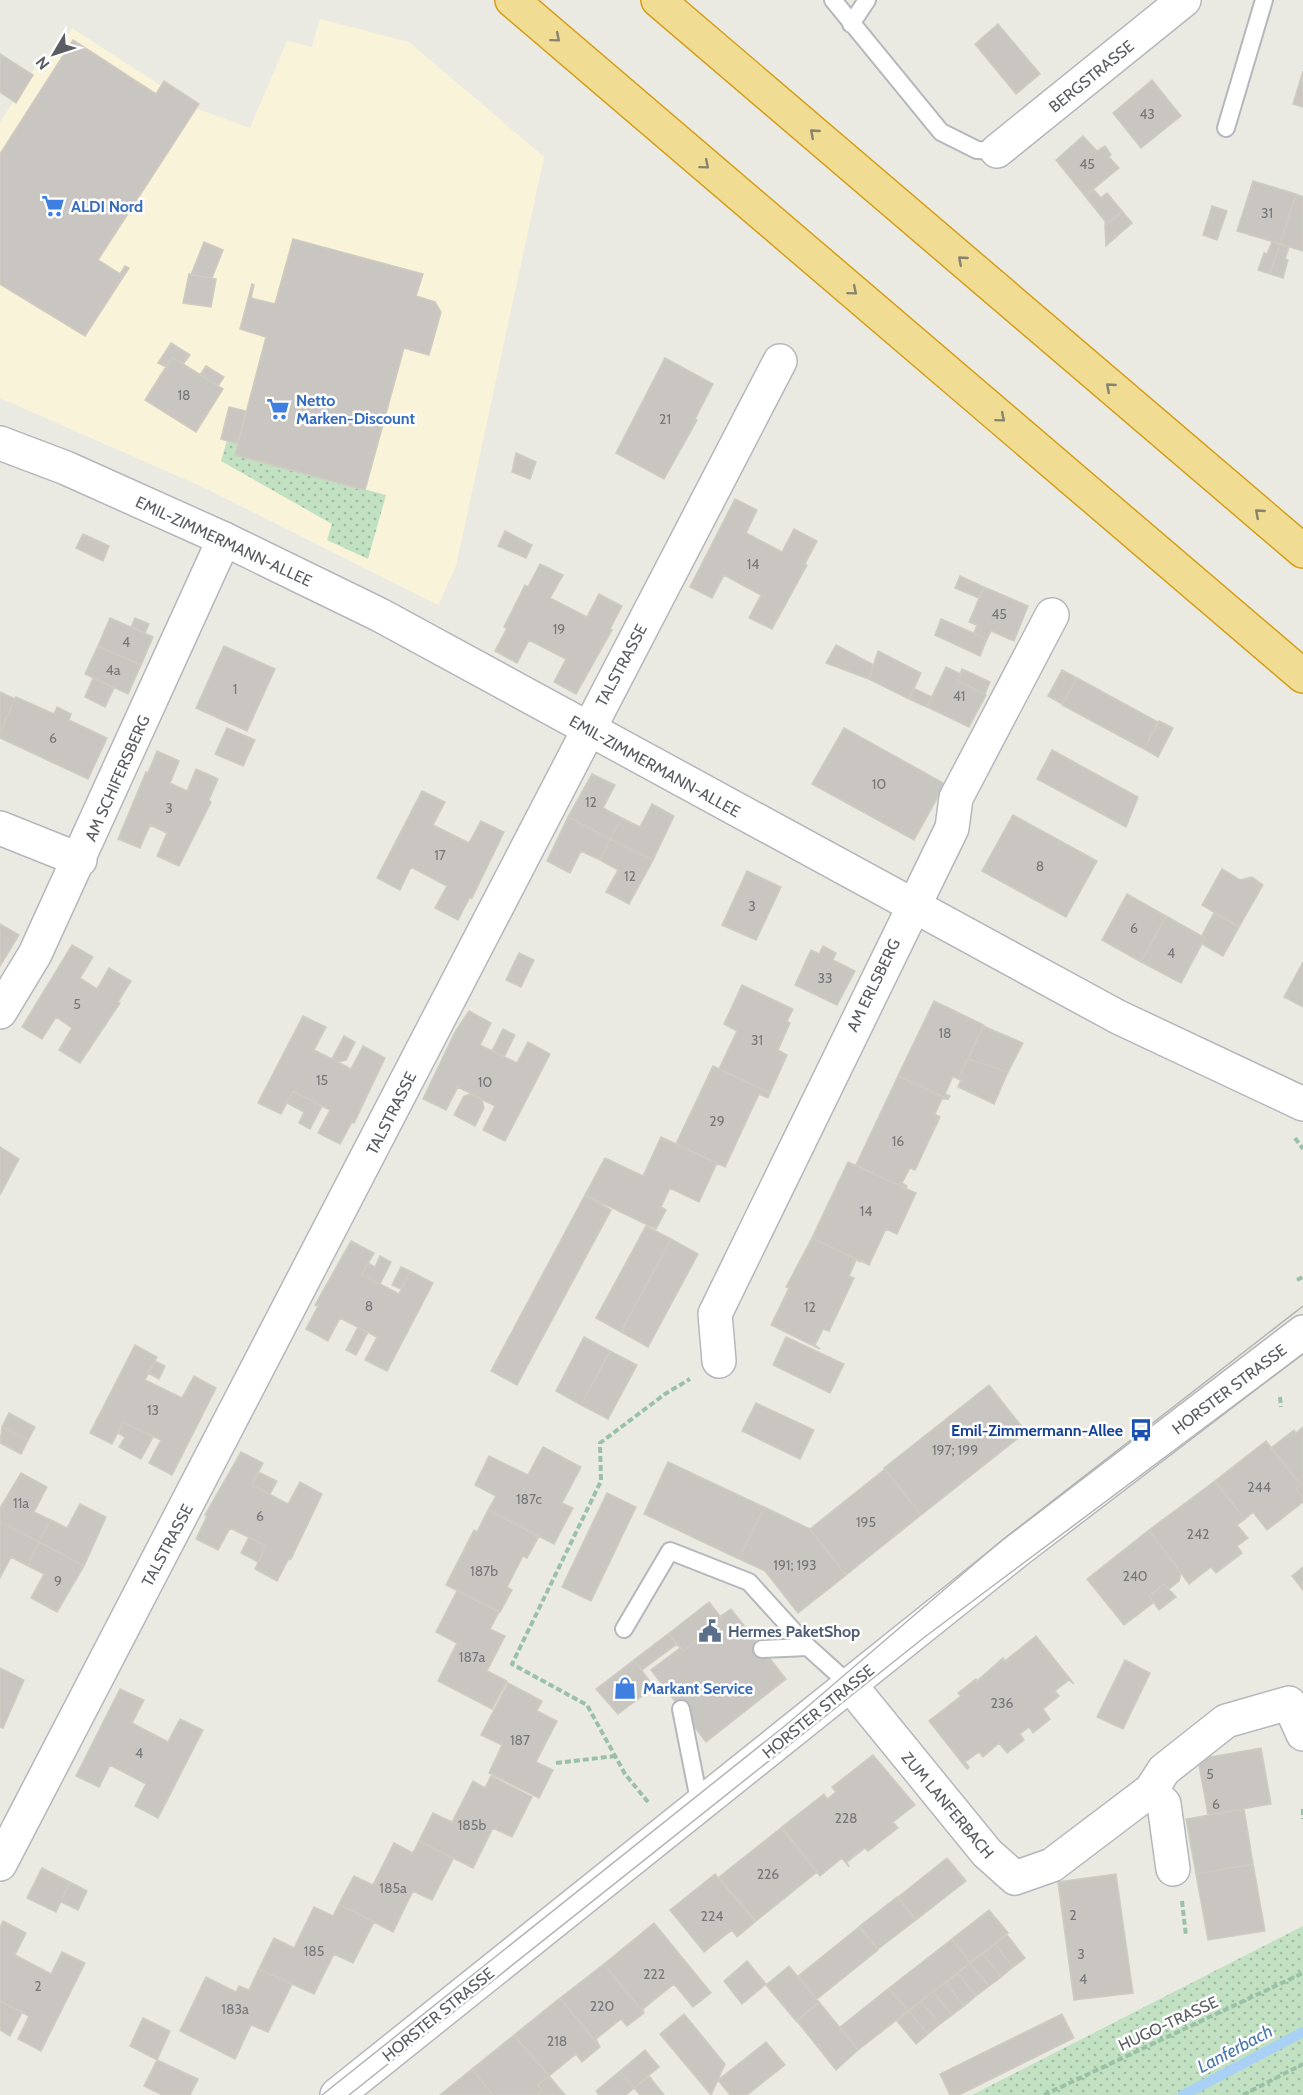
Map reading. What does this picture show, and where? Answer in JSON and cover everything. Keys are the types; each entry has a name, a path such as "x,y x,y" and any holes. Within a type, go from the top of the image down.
{"highway":[{"path":"512,0 1303,676"},
{"path":"658,0 1303,551"}],"street":[{"name":"BERGSTRASSE","path":"998,151 1184,0"},
{"name":"TALSTRASSE","path":"0,1864 780,361"},
{"name":"EMIL-ZIMMERMANN-ALLEE","path":"0,442 66,468 224,538 380,615 1118,1017 1303,1104"},
{"name":"AM SCHIFERSBERG","path":"0,1012 35,954 80,860 224,538"},
{"name":"AM ERLSBERG","path":"719,1361 715,1314 952,828 956,798 1052,615"},
{"path":"0,828 80,860"},
{"name":"HORSTER STRASSE","path":"337,2095 1018,1550 1303,1332"},
{"name":"ZUM LANFERBACH","path":"850,1685 987,1853 1015,1878 1052,1865 1150,1790 1164,1770 1226,1721 1289,1703 1303,1734"},
{"path":"1150,1790 1164,1804 1173,1869"}],"lane":[{"path":"832,0 941,132 977,150 998,151"},
{"path":"852,24 867,0"},
{"path":"1226,128 1264,0"},
{"path":"624,1629 670,1551 749,1582 808,1647 850,1685"},
{"path":"762,1649 808,1647"},
{"path":"681,1709 700,1805"}],"path":[{"path":"1294,1137 1303,1149"},
{"path":"1297,1280 1303,1277"},
{"path":"669,1829 625,1774 587,1705 512,1664 601,1481 600,1443 665,1394 719,1361"},
{"path":"1280,1397 1281,1407"},
{"path":"556,1763 616,1756"},
{"path":"1303,1809 1303,1820"},
{"name":"HUGO-TRASSE","path":"1044,2095 1303,1972"},
{"path":"1243,2095 1303,2064"}],"shaded area":[{"path":"320,19 409,42 544,157 456,566 438,605 207,489 0,398 0,122 39,62 46,68 72,28 195,108 250,128 287,41 312,47"}],"green space":[{"path":"227,440 238,444 235,455 386,495 368,559 327,540 332,524 221,461"},
{"path":"1303,1926 1303,2095 972,2095"}],"building":[{"path":"998,24 1040,74 1016,94 975,44"},
{"path":"73,40 156,94 164,81 199,104 98,260 120,274 125,266 129,268 85,336 0,284 0,154"},
{"path":"0,54 33,75 16,103 0,92"},
{"path":"1303,71 1303,107 1293,104"},
{"path":"1152,80 1181,116 1141,148 1113,113"},
{"path":"1083,136 1097,151 1105,146 1111,155 1109,157 1119,168 1085,196 1056,160"},
{"path":"1253,181 1296,194 1280,244 1237,231"},
{"path":"1093,189 1101,198 1107,193 1122,211 1105,226 1105,221 1085,196"},
{"path":"1296,194 1303,197 1303,251 1280,244"},
{"path":"1212,206 1227,211 1217,240 1203,235"},
{"path":"1122,211 1132,223 1106,246 1105,226"},
{"path":"293,239 423,274 416,296 435,302 441,312 429,355 404,348 365,490 235,455 266,337 240,329 252,284 254,285 251,298 275,304"},
{"path":"204,242 223,250 212,278 191,275"},
{"path":"1272,242 1280,244 1270,274 1258,270 1264,253 1267,254"},
{"path":"1280,244 1289,247 1283,278 1270,274"},
{"path":"189,274 216,279 211,307 183,303"},
{"path":"171,343 190,355 183,364 172,357 166,367 158,363"},
{"path":"172,357 223,389 196,432 145,400"},
{"path":"665,358 713,384 695,419 697,420 664,479 616,453"},
{"path":"206,366 224,377 218,386 200,375"},
{"path":"229,407 246,411 238,444 221,439"},
{"path":"516,453 536,462 530,479 512,472"},
{"path":"735,499 757,510 746,533 782,552 794,529 817,541 805,564 807,565 772,629 749,618 761,595 724,575 712,598 690,587"},
{"path":"505,531 532,545 526,558 498,546"},
{"path":"83,534 109,546 103,561 76,548"},
{"path":"540,564 563,575 550,598 587,617 599,594 622,606 610,629 612,630 576,694 554,682 566,659 529,640 517,663 495,651 525,585 528,587"},
{"path":"960,576 984,587 979,598 955,588"},
{"path":"984,587 1028,606 1014,641 991,631 987,639 974,633 977,625 969,622"},
{"path":"110,618 153,637 141,665 98,646"},
{"path":"135,618 149,624 145,633 131,627"},
{"path":"941,619 987,639 980,656 935,635"},
{"path":"836,645 874,665 869,679 826,663"},
{"path":"98,646 141,665 128,694 85,674"},
{"path":"224,646 275,669 247,731 196,708"},
{"path":"878,651 921,673 909,699 869,679"},
{"path":"946,667 961,674 958,681 986,695 969,727 927,707"},
{"path":"962,669 990,682 985,694 958,681"},
{"path":"1062,670 1077,678 1062,704 1048,696"},
{"path":"93,678 114,688 105,707 85,697"},
{"path":"1077,678 1158,722 1144,749 1062,705"},
{"path":"913,688 932,697 927,707 909,699"},
{"path":"0,692 15,699 0,732"},
{"path":"16,697 54,714 57,707 71,714 69,720 107,738 88,779 0,738 0,732"},
{"path":"1159,721 1173,728 1158,757 1144,749"},
{"path":"227,728 255,740 243,766 215,754"},
{"path":"844,728 945,784 914,840 812,784"},
{"path":"1052,750 1138,797 1126,827 1037,779"},
{"path":"157,751 179,761 170,783 187,791 196,769 218,779 209,800 211,802 179,866 157,856 167,833 150,825 140,848 118,839"},
{"path":"592,774 615,785 603,808 622,818 610,839 568,817"},
{"path":"422,791 445,802 433,825 469,843 481,821 504,832 472,898 470,897 458,920 435,908 447,886 411,867 400,890 377,878"},
{"path":"652,804 674,816 653,860 610,839 622,818 640,827"},
{"path":"1013,815 1097,861 1066,917 982,871"},
{"path":"568,817 610,839 600,860 581,851 570,873 547,861"},
{"path":"610,839 653,860 629,904 606,892 618,870 600,860"},
{"path":"1222,869 1240,880 1252,877 1263,885 1239,927 1202,905"},
{"path":"747,871 781,887 756,940 722,925"},
{"path":"1127,894 1166,916 1141,962 1102,940"},
{"path":"1214,913 1239,927 1223,956 1202,944 1205,938 1202,935"},
{"path":"1166,916 1205,938 1181,983 1141,962"},
{"path":"0,924 19,935 0,966"},
{"path":"72,945 93,957 80,978 97,989 109,968 131,981 118,1002 120,1003 80,1063 59,1050 72,1028 56,1017 42,1039 22,1027"},
{"path":"823,946 836,953 833,960 855,971 837,1005 795,985 811,950 819,954"},
{"path":"519,953 534,960 521,987 506,980"},
{"path":"1303,962 1303,1007 1284,997"},
{"path":"742,985 793,1009 787,1021 790,1023 778,1050 787,1055 770,1093 719,1069 737,1031 724,1024"},
{"path":"934,1001 984,1025 958,1079 953,1076 945,1094 950,1096 948,1099 898,1076"},
{"path":"469,1011 491,1023 480,1045 517,1063 528,1042 550,1054 505,1141 483,1130 495,1106 458,1087 446,1110 423,1099 455,1032"},
{"path":"303,1016 326,1027 314,1050 351,1069 363,1046 385,1058 354,1123 352,1122 340,1144 318,1133 330,1110 293,1091 281,1114 258,1103"},
{"path":"983,1026 1023,1043 1008,1072 968,1059"},
{"path":"503,1029 515,1035 504,1057 492,1051"},
{"path":"344,1036 355,1042 346,1060 338,1062 332,1059"},
{"path":"968,1059 1008,1072 994,1104 958,1087 961,1080 958,1079"},
{"path":"713,1066 770,1093 768,1098 759,1094 725,1167 676,1144"},
{"path":"898,1076 948,1099 942,1099 935,1114 940,1117 915,1170 910,1168 902,1183 907,1186 906,1189 856,1165"},
{"path":"293,1091 322,1106 310,1129 299,1123 304,1112 287,1103"},
{"path":"470,1094 482,1100 484,1108 475,1126 454,1115 464,1096"},
{"path":"661,1137 717,1163 699,1202 670,1188 661,1207 666,1210 656,1229 585,1195 605,1158 643,1176"},
{"path":"0,1147 19,1159 0,1195"},
{"path":"848,1162 916,1193 897,1234 886,1229 869,1265 812,1238"},
{"path":"585,1195 611,1210 517,1385 491,1371"},
{"path":"646,1226 671,1239 621,1332 596,1318"},
{"path":"812,1238 861,1262 856,1260 849,1276 854,1278 829,1331 823,1329 815,1345 820,1349 771,1325 789,1288 786,1287"},
{"path":"671,1239 698,1254 648,1347 621,1332"},
{"path":"351,1241 374,1253 362,1275 399,1294 410,1271 433,1283 387,1371 365,1360 377,1337 340,1318 328,1341 306,1329 318,1306 315,1305"},
{"path":"380,1256 391,1262 380,1284 362,1275 368,1263 375,1267"},
{"path":"401,1267 410,1271 401,1289 392,1285"},
{"path":"358,1327 368,1332 356,1355 346,1350"},
{"path":"584,1337 610,1351 581,1405 556,1391"},
{"path":"786,1337 844,1364 830,1393 773,1365"},
{"path":"135,1345 157,1357 145,1380 182,1398 194,1376 216,1388 172,1475 149,1463 161,1440 123,1422 112,1444 90,1433"},
{"path":"610,1351 637,1365 608,1419 581,1405"},
{"path":"155,1361 165,1366 159,1379 148,1373"},
{"path":"989,1385 1026,1432 921,1515 884,1468"},
{"path":"756,1403 814,1430 800,1459 742,1431"},
{"path":"9,1413 35,1427 28,1440 2,1427"},
{"path":"123,1422 153,1437 141,1459 119,1447 125,1437 118,1433"},
{"path":"2,1427 28,1440 21,1454 0,1443"},
{"path":"1303,1427 1303,1499 1296,1489 1301,1485 1271,1448 1294,1430 1296,1433"},
{"path":"1266,1441 1301,1485 1296,1489 1303,1499 1303,1502 1267,1530 1253,1512 1245,1519 1215,1481"},
{"path":"543,1447 581,1467 562,1503 573,1508 554,1544 488,1510 496,1496 475,1485 489,1456 528,1475"},
{"path":"241,1452 263,1463 252,1485 288,1504 300,1482 322,1494 291,1559 289,1558 277,1581 255,1569 266,1546 230,1528 218,1550 196,1539 207,1516 205,1515"},
{"path":"668,1462 764,1507 739,1559 644,1514"},
{"path":"885,1469 921,1515 846,1575 810,1529"},
{"path":"258,1472 277,1481 270,1494 252,1485"},
{"path":"21,1473 47,1487 34,1512 51,1520 39,1542 0,1522 0,1508"},
{"path":"1215,1481 1245,1519 1237,1525 1248,1538 1237,1546 1242,1553 1216,1573 1211,1567 1189,1584 1149,1530"},
{"path":"607,1493 636,1507 591,1601 562,1587"},
{"path":"80,1504 106,1517 84,1566 39,1542 51,1520 67,1528"},
{"path":"764,1507 810,1529 846,1575 798,1613 765,1571 739,1559"},
{"path":"488,1510 539,1536 527,1558 523,1556 507,1587 512,1590 500,1612 446,1585 474,1530 477,1532"},
{"path":"0,1522 39,1542 28,1566 11,1557 0,1578"},
{"path":"1149,1530 1181,1573 1179,1581 1169,1589 1164,1584 1149,1596 1153,1603 1124,1625 1087,1579"},
{"path":"249,1537 266,1546 258,1562 241,1553"},
{"path":"39,1542 84,1566 57,1612 31,1598 44,1574 28,1566"},
{"path":"1303,1567 1303,1590 1292,1576"},
{"path":"1164,1584 1176,1597 1159,1610 1149,1596"},
{"path":"457,1591 499,1612 490,1629 505,1636 487,1671 507,1681 492,1709 438,1681 457,1643 436,1632"},
{"path":"709,1602 723,1620 683,1651 668,1634"},
{"path":"731,1609 786,1679 706,1742 651,1670 680,1648 683,1651 723,1620 721,1616"},
{"path":"668,1634 677,1644 642,1670 634,1660"},
{"path":"1036,1636 1074,1684 1069,1680 1055,1691 1059,1696 1043,1709 1050,1719 1033,1733 1029,1727 1020,1734 1024,1740 1007,1753 999,1743 983,1757 979,1752 965,1762 969,1767 967,1769 929,1721 961,1696 958,1693 976,1679 977,1681 1003,1658 1005,1661"},
{"name":"Markant Service","path":"634,1660 654,1687 618,1714 596,1689"},
{"path":"1125,1660 1150,1673 1123,1729 1097,1717"},
{"path":"0,1668 24,1680 3,1728 0,1727"},
{"path":"508,1683 542,1701 537,1711 557,1721 536,1762 553,1770 539,1798 489,1773 502,1745 481,1735"},
{"path":"120,1689 144,1700 132,1723 168,1742 180,1719 203,1730 158,1818 135,1806 146,1784 110,1765 99,1787 76,1776"},
{"path":"1261,1748 1271,1804 1208,1815 1198,1759"},
{"path":"873,1755 915,1805 893,1822 898,1828 868,1851 865,1848 847,1862 849,1867 842,1858 820,1876 782,1827 824,1794 827,1799 836,1792 832,1787"},
{"path":"491,1776 532,1797 512,1837 493,1828 473,1868 419,1841 433,1813 452,1822 473,1781 485,1788"},
{"path":"1244,1809 1253,1864 1196,1874 1186,1819"},
{"path":"781,1828 817,1872 756,1921 719,1877"},
{"path":"419,1841 453,1859 432,1900 413,1891 393,1932 339,1904 354,1876 373,1885 394,1843 413,1853"},
{"path":"947,1858 966,1881 916,1920 898,1897"},
{"path":"1253,1864 1265,1931 1208,1940 1196,1874"},
{"path":"42,1868 70,1882 56,1912 27,1898"},
{"path":"715,1874 755,1922 737,1937 732,1930 704,1952 670,1910"},
{"path":"1116,1874 1133,1993 1074,2000 1058,1882"},
{"path":"70,1882 87,1891 78,1910 61,1902"},
{"path":"897,1897 916,1920 878,1949 860,1926"},
{"path":"339,1904 374,1922 353,1963 334,1954 314,1994 259,1969 274,1938 294,1948 314,1907 333,1916"},
{"path":"989,1910 1008,1933 970,1962 952,1939"},
{"path":"3,1921 26,1933 15,1955 51,1974 62,1952 85,1963 41,2051 18,2039 29,2016 0,2001 0,1927"},
{"path":"654,1923 711,1993 693,2007 674,1984 643,2009 644,2013 604,1964"},
{"path":"859,1927 878,1950 817,1999 798,1976"},
{"path":"1007,1935 1025,1958 1013,1967 995,1944"},
{"path":"952,1939 970,1963 908,2011 889,1988"},
{"path":"995,1944 1013,1967 1001,1977 983,1954"},
{"path":"983,1954 1001,1977 989,1986 970,1963"},
{"path":"747,1961 766,1984 742,2004 724,1981"},
{"path":"970,1963 989,1986 976,1996 958,1973"},
{"path":"604,1964 644,2013 627,2026 621,2019 596,2039 600,2047 560,1998"},
{"path":"789,1966 819,2002 796,2021 766,1985"},
{"path":"259,1969 292,1984 268,2032 251,2025 235,2059 180,2031 206,1977 236,1992 239,1986 249,1990"},
{"path":"958,1973 976,1996 964,2006 946,1983"},
{"path":"946,1983 964,2006 952,2015 933,1992"},
{"path":"889,1988 908,2011 858,2050 840,2027"},
{"path":"933,1992 952,2015 940,2024 921,2001"},
{"path":"560,1998 600,2047 582,2062 576,2054 549,2076 514,2035"},
{"path":"0,2001 22,2012 10,2036 0,2030"},
{"path":"921,2001 940,2024 928,2034 909,2011"},
{"path":"819,2002 858,2050 836,2070 797,2021"},
{"path":"909,2011 928,2034 916,2044 897,2021"},
{"path":"684,2014 725,2064 711,2095 660,2034"},
{"path":"1062,2014 1074,2038 959,2095 950,2095 940,2074"},
{"path":"143,2018 170,2031 157,2060 130,2046"},
{"path":"514,2035 549,2076 538,2085 542,2090 536,2095 493,2095 472,2069"},
{"path":"766,2042 785,2065 747,2095 730,2095 718,2080"},
{"path":"645,2050 659,2067 634,2088 620,2071"},
{"path":"157,2060 198,2079 190,2095 162,2095 144,2086"},
{"path":"472,2069 493,2095 440,2095"},
{"path":"620,2071 634,2088 626,2095 599,2095 596,2091"},
{"path":"549,2076 565,2095 536,2095 542,2090 538,2085"},
{"path":"649,2076 664,2095 640,2095 634,2088"}],"waterway":[{"name":"Lanferbach","path":"1183,2095 1303,2032"}],"tram line":[{"path":"322,2095 786,1725 1001,1541 1303,1306"},
{"path":"349,2095 926,1636 1303,1354"}],"place":[{"name":"ALDI Nord","path":"53,206"},
{"name":"Netto Marken-Discount","path":"278,409"},
{"name":"Emil-Zimmermann-Allee","path":"1141,1430"},
{"name":"Hermes PaketShop","path":"710,1631"},
{"name":"Markant Service","path":"625,1688"}]}
